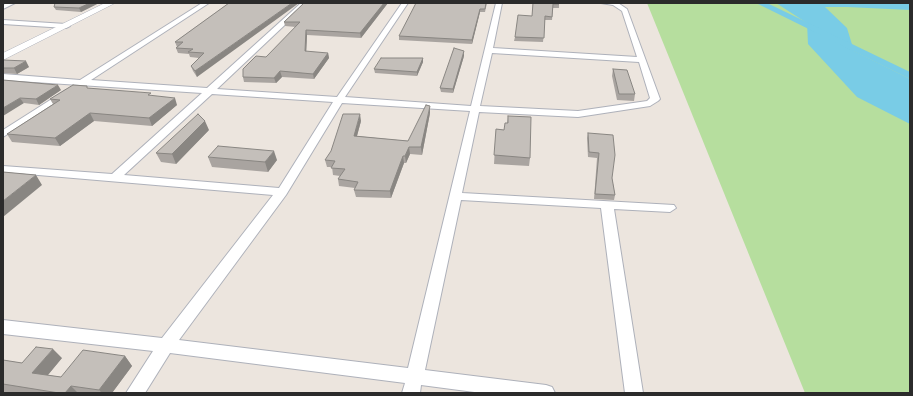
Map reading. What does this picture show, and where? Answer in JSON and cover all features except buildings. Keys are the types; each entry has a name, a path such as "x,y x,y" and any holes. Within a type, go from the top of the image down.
{"street":[{"path":"3,7 12,3"},
{"path":"3,57 111,3"},
{"path":"3,134 206,3"},
{"path":"115,178 305,3"},
{"path":"135,393 166,345 282,192 339,100 405,3"},
{"path":"413,385 499,3"},
{"path":"3,77 475,109 578,114 650,103 655,99 625,10 614,4 604,3"},
{"path":"3,22 66,26"},
{"path":"488,50 641,60"},
{"path":"3,168 282,192"},
{"path":"456,196 670,208"},
{"path":"607,204 634,393"},
{"path":"3,327 166,345 413,385 546,393"}],"green space":[{"path":"647,3 910,3 910,393 805,393"}],"water":[{"path":"776,3 910,3 910,10 825,7 847,28 854,51 910,79 910,124 857,97 808,44 807,23"}],"waterway":[{"path":"760,3 910,76"}]}
